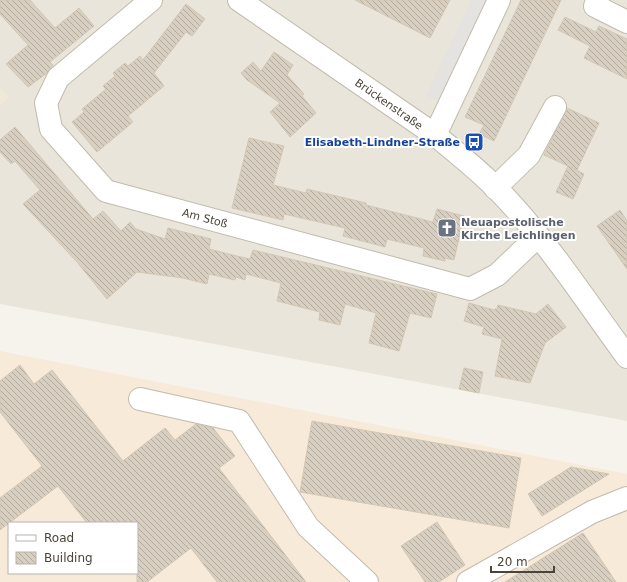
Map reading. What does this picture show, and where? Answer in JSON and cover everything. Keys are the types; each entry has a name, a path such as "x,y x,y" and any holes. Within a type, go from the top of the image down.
{"street":[{"name":"Am Stoß","path":"151,0 58,78 46,103 51,129 106,191 470,289 497,275 538,236"},
{"name":"Brückenstraße","path":"239,0 435,135 462,157 495,188 538,236 627,357"},
{"path":"435,135 499,0"},
{"path":"592,2 627,22"},
{"path":"495,188 529,156 555,107"},
{"path":"140,399 239,421 308,527 366,582"},
{"path":"468,582 592,512 627,498"}],"shaded area":[{"path":"0,0 627,0 627,421 0,304"},
{"path":"471,0 488,0 439,102 426,96"},
{"path":"0,87 9,97 0,106"},
{"path":"0,351 627,474 627,582 0,582"}],"building":[{"path":"0,0 30,0 55,28 79,8 94,26 50,62 53,65 47,73 28,87 6,64 28,45 0,14"},
{"path":"355,0 450,0 430,38"},
{"path":"521,0 561,0 494,141 479,134 484,125 465,117"},
{"path":"186,4 205,19 192,36 186,32 154,73 164,86 128,116 133,122 97,152 72,122 84,112 82,109 106,89 103,86 115,76 113,73 125,63 128,66 140,56 143,60"},
{"path":"565,17 596,32 599,26 627,39 627,79 584,58 590,46 558,30"},
{"path":"274,52 293,65 287,75 304,94 302,96 316,113 290,137 270,112 280,103 247,80 241,73 253,62 261,71"},
{"path":"567,108 599,123 577,170 571,167 584,174 573,199 556,192 568,166 544,155"},
{"path":"15,127 93,219 103,211 121,231 130,222 136,229 165,239 168,228 211,239 209,249 241,257 250,259 253,250 437,294 431,318 410,313 399,351 369,343 376,313 345,304 340,325 319,320 320,312 277,301 281,283 246,274 245,280 236,277 235,280 209,274 207,284 183,278 137,272 107,299 77,262 23,204 40,190 15,161 11,164 0,152 0,140"},
{"path":"249,138 284,146 273,185 306,193 307,189 366,203 366,205 433,222 437,209 464,216 454,260 445,258 445,261 423,256 424,248 387,239 385,247 343,236 345,228 284,214 283,220 232,208"},
{"path":"620,210 627,221 627,269 597,226"},
{"path":"469,303 494,310 497,309 498,305 536,314 548,304 566,327 545,343 530,383 495,376 502,339 482,334 484,327 464,321"},
{"path":"20,365 34,384 52,370 123,461 165,428 175,440 196,424 213,428 235,456 219,468 306,582 217,582 191,548 147,582 137,582 138,522 86,522 58,486 11,522 8,522 8,524 0,530 0,498 42,466 0,412 0,381"},
{"path":"464,368 483,372 479,393 459,389"},
{"path":"312,421 521,458 509,528 300,492"},
{"path":"571,467 609,474 542,516 528,494"},
{"path":"437,522 465,565 439,582 425,582 401,546"},
{"path":"583,533 616,582 505,582"}],"place":[{"name":"Elisabeth-Lindner-Straße","path":"474,142"},
{"name":"Neuapostolische Kirche Leichlingen","path":"447,228"}]}
